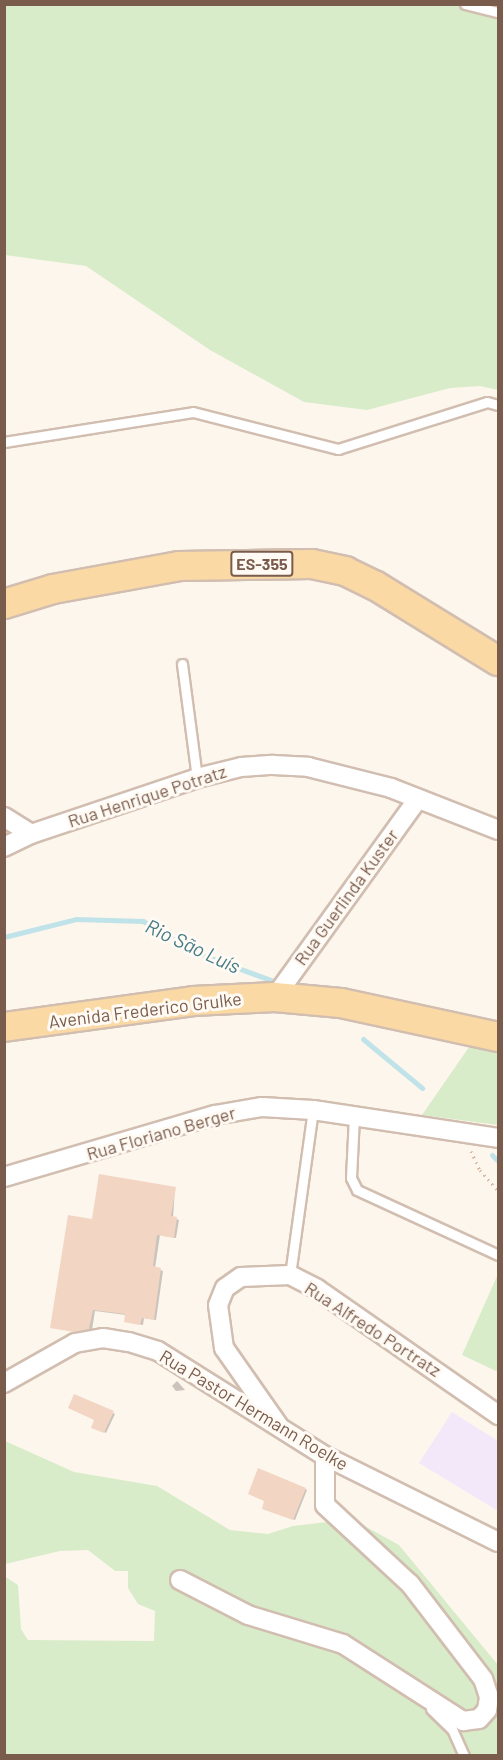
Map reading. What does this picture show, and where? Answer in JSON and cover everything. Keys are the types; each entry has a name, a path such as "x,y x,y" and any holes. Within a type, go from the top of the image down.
{"main road":[{"name":"ES-355","path":"4,604 53,589 179,566 312,564 345,571 376,586 498,661"},
{"name":"Avenida Frederico Grulke","path":"4,1027 193,1000 275,997 341,1003 498,1037"}],"street":[{"name":"Rua Henrique Potratz","path":"4,847 31,834 197,778 241,767 308,767 418,799 498,830"},
{"name":"Rua Guerlinda Kuster","path":"275,997 418,799"},
{"path":"4,817 31,834"},
{"name":"Rua Floriano Berger","path":"4,1177 215,1115 262,1107 313,1110 498,1138"},
{"name":"Rua Alfredo Portratz","path":"282,1432 224,1348 218,1305 225,1288 241,1277 290,1275 350,1309 498,1415"},
{"name":"Rua Pastor Hermann Roelke","path":"4,1383 75,1343 103,1338 129,1342 158,1351 282,1432 325,1456 498,1542"},
{"path":"180,1580 248,1615 343,1644 464,1721 479,1719 487,1710 489,1697 483,1679 410,1584 325,1505 325,1456"}],"lane":[{"path":"465,4 498,12"},
{"path":"4,442 193,412 338,449 487,402 498,405"},
{"path":"182,664 197,778"},
{"path":"290,1275 313,1110"},
{"path":"354,1116 351,1178 357,1190 498,1255"},
{"path":"396,1677 452,1729 464,1755"}],"path":[{"path":"463,1133 480,1170 498,1191"}],"shaded area":[{"path":"452,1412 498,1441 498,1511 419,1463"}],"green space":[{"path":"5,5 498,5 498,390 480,386 450,388 367,410 304,402 210,350 86,266 5,255"},
{"path":"476,1037 498,1041 498,1125 422,1115"},
{"path":"498,1274 498,1372 462,1355"},
{"path":"5,1441 74,1472 157,1486 230,1530 268,1534 293,1526 352,1519 399,1545 498,1665 498,1755 5,1755 4,1576 18,1585 21,1629 28,1640 154,1641 155,1611 138,1604 128,1588 128,1571 115,1571 88,1550 60,1551 5,1564"}],"building":[{"path":"99,1174 176,1187 171,1216 177,1217 174,1238 157,1235 153,1266 161,1268 154,1320 142,1318 140,1325 124,1322 125,1314 93,1310 89,1329 74,1332 50,1328 68,1215 92,1219"},
{"path":"74,1394 114,1411 104,1433 91,1428 94,1420 68,1408"},
{"path":"258,1468 306,1488 293,1520 262,1509 264,1501 248,1494"}],"waterway":[{"name":"Rio São Luís","path":"4,937 76,919 143,921 197,953 273,981"},
{"name":"Rio São Luís","path":"363,1039 422,1088"},
{"name":"Rio São Luís","path":"492,1155 498,1161"}]}
